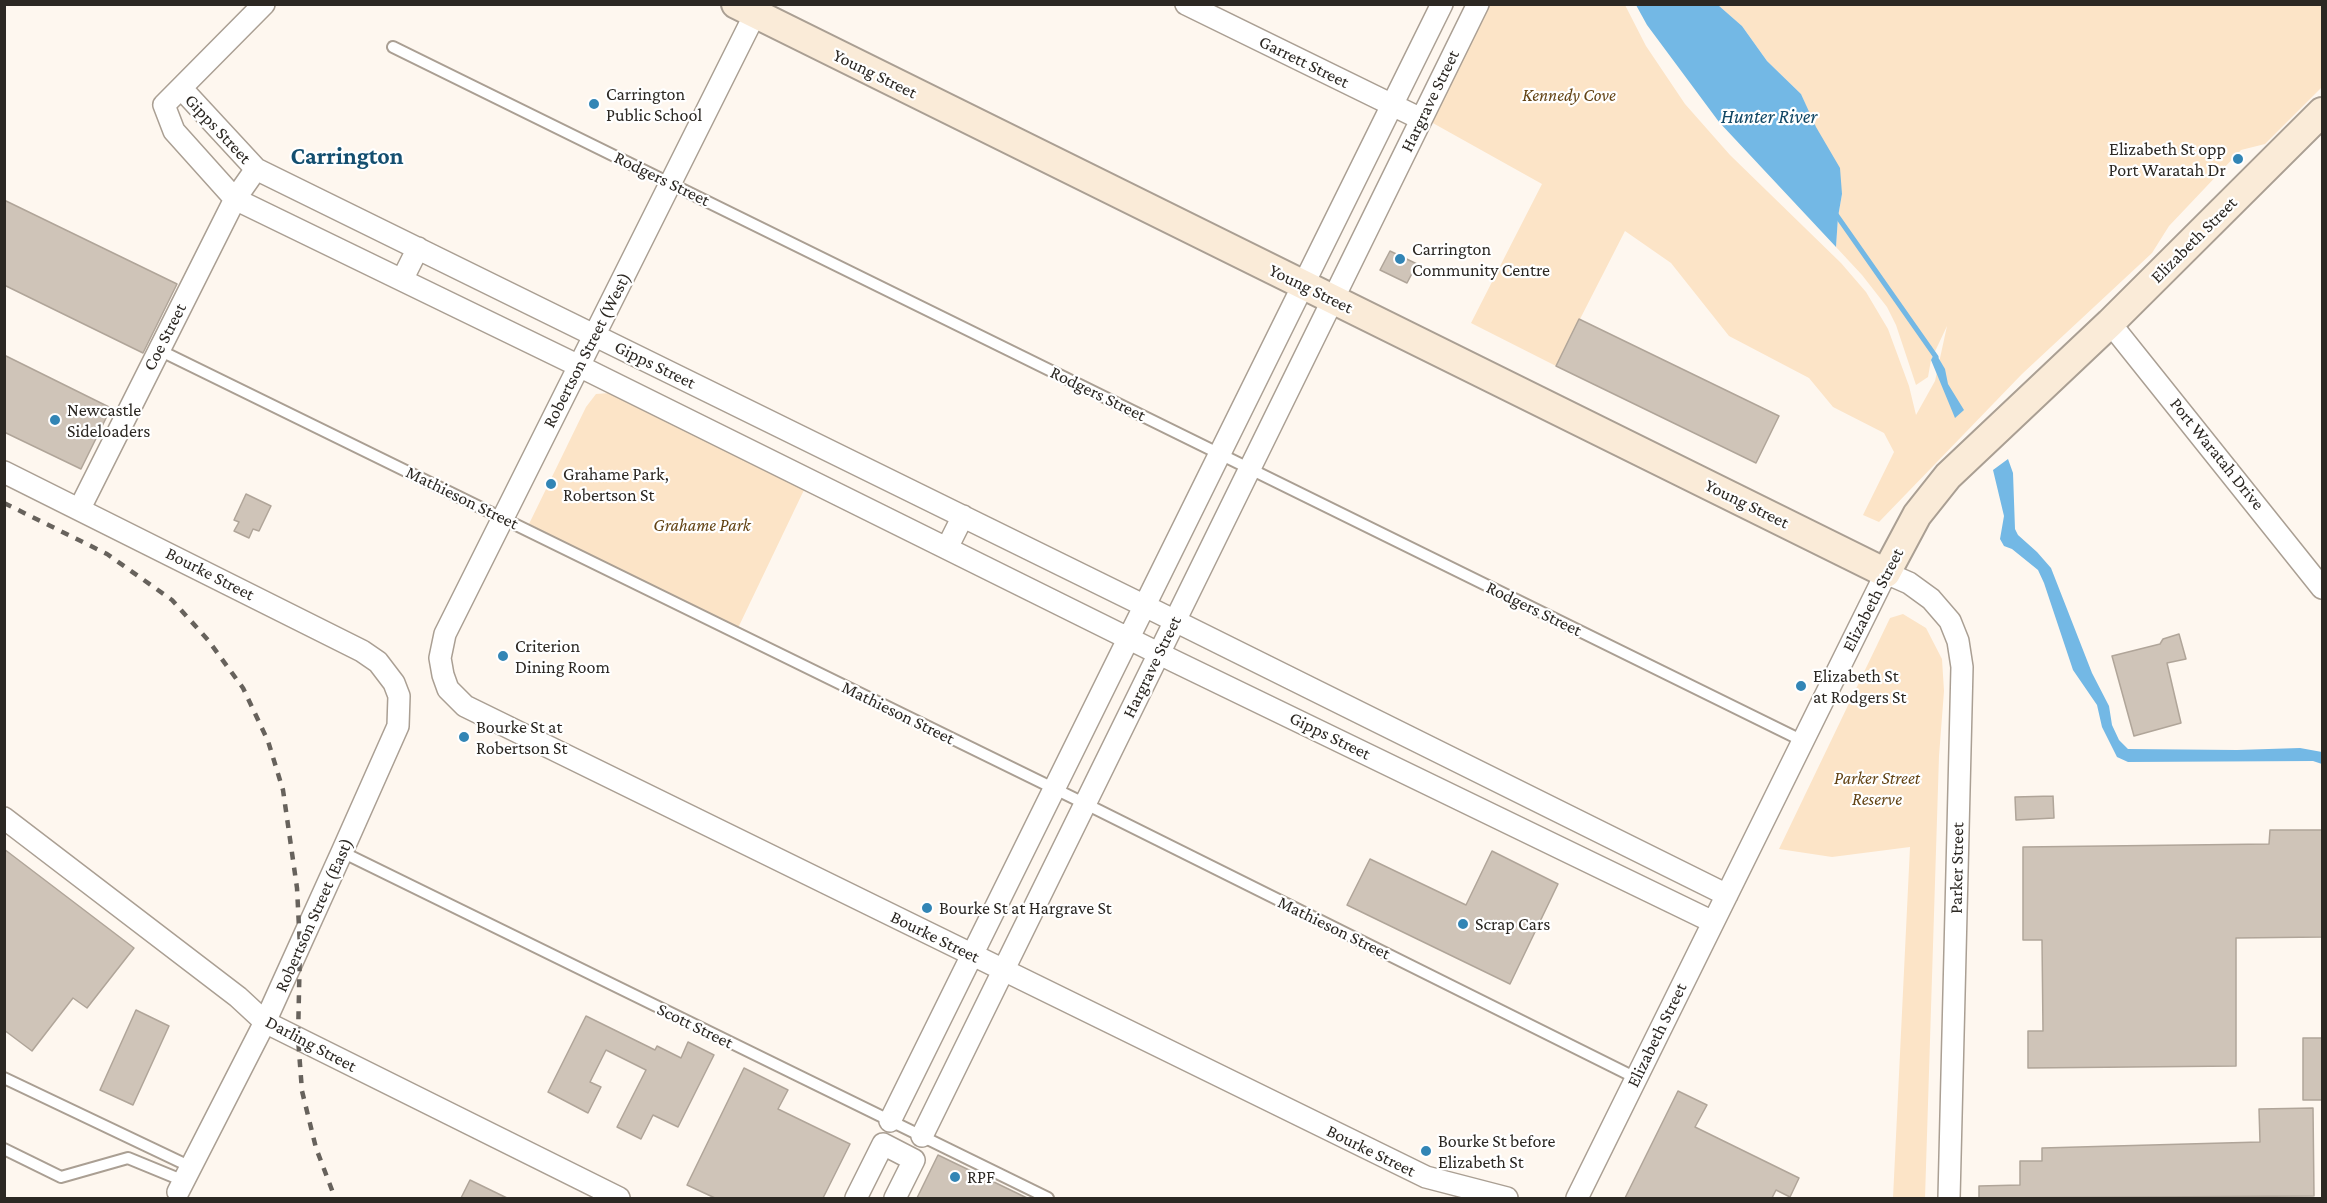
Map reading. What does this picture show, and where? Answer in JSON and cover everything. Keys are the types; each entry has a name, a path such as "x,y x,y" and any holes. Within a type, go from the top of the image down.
{"main road":[{"name":"Young Street","path":"751,9 1886,573"},
{"name":"Elizabeth Street","path":"1886,573 1917,515 1948,476 2110,322 2322,112"}],"street":[{"path":"181,88 264,4"},
{"name":"Garrett Street","path":"1186,4 1421,119"},
{"name":"Hargrave Street","path":"890,1121 1443,4"},
{"name":"Hargrave Street","path":"922,1136 1478,4"},
{"name":"Robertson Street (West)","path":"448,689 440,658 445,634 670,184 751,9"},
{"name":"Gipps Street","path":"1713,922 235,199 174,131 164,105 181,88 256,169 1727,895"},
{"name":"Coe Street","path":"80,508 235,199 256,169"},
{"path":"1353,185 1382,198"},
{"path":"402,280 418,248"},
{"name":"Port Waratah Drive","path":"2110,322 2322,588"},
{"path":"778,465 794,433"},
{"name":"Bourke Street","path":"4,472 362,651 378,662 394,683 399,696"},
{"path":"947,548 963,516"},
{"name":"Elizabeth Street","path":"1577,1198 1886,573"},
{"name":"Parker Street","path":"1886,573 1909,583 1931,599 1950,621 1958,641 1962,667 1949,1198"},
{"name":"Bourke Street","path":"448,689 465,706 1426,1177 1507,1198"},
{"name":"Robertson Street (East)","path":"184,1180 265,1023 398,726 399,696"},
{"name":"Darling Street","path":"4,818 238,997 265,1023 619,1198"},
{"path":"856,1198 883,1144 914,1160 895,1198"},
{"name":"Bourke Street","path":"1426,1177 1453,1198"}],"lane":[{"name":"Rodgers Street","path":"393,47 1803,741"},
{"name":"Mathieson Street","path":"159,350 1085,804 1636,1078"},
{"name":"Scott Street","path":"342,852 1048,1198"},
{"path":"4,1078 109,1128 184,1180"},
{"path":"4,1149 61,1178 128,1158 184,1180"}],"green space":[{"name":"Kennedy Cove","path":"1487,5 1625,5 1646,46 1685,104 1730,155 1841,263 1866,292 1888,329 1909,386 1916,415 1935,381 1947,326 1931,360 1928,377 1916,385 1896,325 1887,307 1836,247 1842,194 1801,94 1767,61 1742,26 1718,5 2322,5 2322,87 2265,144 2241,150 2169,226 2152,253 2022,374 1879,522 1863,515 1894,452 1884,433 1833,407 1809,378 1729,336 1671,263 1625,231 1556,366 1471,323 1542,184 1431,122"},
{"name":"Grahame Park","path":"610,393 804,490 738,628 529,524 586,407 596,394"},
{"name":"Parker Street Reserve","path":"1903,614 1926,628 1942,659 1944,691 1939,756 1925,1198 1893,1198 1910,847 1832,857 1779,849 1890,618"}],"water":[{"name":"Hunter River","path":"1636,5 1718,5 1742,26 1767,61 1801,94 1816,127 1840,168 1842,194 1836,247 1719,122 1647,25"},
{"path":"1935,352 1945,369 1948,384 1964,410 1955,418 1931,360"},
{"path":"2008,459 2013,473 2015,529 2018,535 2051,568 2092,673 2109,706 2112,725 2119,740 2128,749 2300,748 2322,752 2322,764 2313,761 2128,762 2117,757 2102,727 2097,705 2073,670 2038,570 2012,549 2004,546 2000,539 2004,516 1993,470"}],"building":[{"path":"4,200 177,284 143,353 4,285"},
{"path":"1390,251 1417,264 1407,283 1380,270"},
{"path":"1579,319 1779,416 1756,463 1556,366"},
{"name":"Newcastle Sideloaders","path":"4,355 111,408 81,469 4,432"},
{"path":"246,494 271,506 259,531 253,529 249,538 234,531 239,522 234,520"},
{"path":"2179,634 2186,659 2167,663 2181,723 2134,736 2112,656 2160,644 2163,639"},
{"path":"2053,796 2054,818 2016,820 2015,797"},
{"path":"2270,830 2322,830 2322,937 2236,938 2236,1066 2028,1068 2028,1031 2043,1031 2042,940 2023,940 2023,847 2269,844"},
{"path":"4,849 134,948 87,1008 73,998 32,1051 4,1030"},
{"name":"Scrap Cars","path":"1492,851 1558,884 1510,984 1347,905 1370,859 1466,905"},
{"path":"136,1010 169,1026 133,1105 100,1090"},
{"path":"586,1016 655,1050 657,1046 681,1058 688,1042 714,1055 678,1127 653,1115 641,1139 617,1127 646,1070 606,1050 590,1082 601,1087 588,1113 548,1092"},
{"path":"2303,1038 2322,1038 2322,1100 2303,1100"},
{"path":"744,1068 788,1090 778,1109 850,1144 823,1198 715,1198 687,1185"},
{"path":"1678,1091 1707,1105 1695,1127 1799,1178 1790,1197 1776,1190 1772,1198 1625,1198"},
{"path":"2313,1108 2314,1196 1979,1198 1979,1186 2020,1185 2020,1161 2042,1161 2042,1148 2260,1142 2259,1109"},
{"name":"RPF","path":"938,1155 1027,1198 917,1198"},
{"path":"470,1180 507,1198 461,1198"}],"waterway":[{"path":"1835,213 1936,357"}],"railway":[{"path":"4,503 107,554 172,600 208,640 243,688 268,741 283,790 297,888 300,947 298,1038 302,1091 316,1148 335,1198"}],"place":[{"name":"Carrington Public School","path":"594,104"},
{"name":"Elizabeth St opp Port Waratah Dr","path":"2238,159"},
{"name":"Carrington Community Centre","path":"1400,259"},
{"name":"Newcastle Sideloaders","path":"55,420"},
{"name":"Grahame Park, Robertson St","path":"551,484"},
{"name":"Criterion Dining Room","path":"503,656"},
{"name":"Elizabeth St at Rodgers St","path":"1801,686"},
{"name":"Bourke St at Robertson St","path":"464,737"},
{"name":"Bourke St at Hargrave St","path":"927,908"},
{"name":"Scrap Cars","path":"1463,924"},
{"name":"Bourke St before Elizabeth St","path":"1426,1151"},
{"name":"RPF","path":"955,1177"}],"district":[{"name":"Carrington","path":"347,157"}]}
